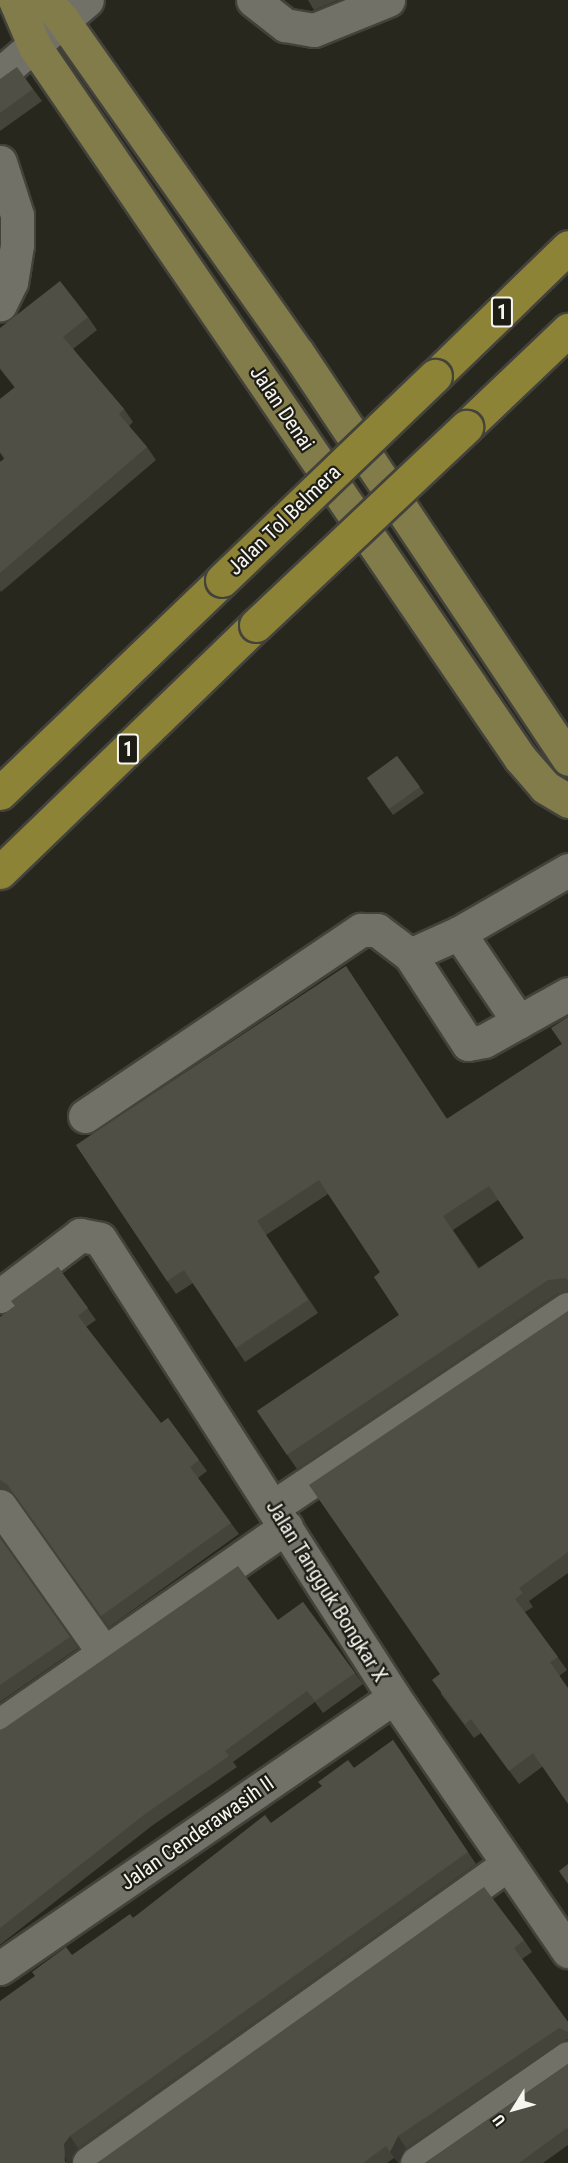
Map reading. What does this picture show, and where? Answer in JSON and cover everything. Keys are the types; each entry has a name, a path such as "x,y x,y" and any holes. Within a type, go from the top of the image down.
{"highway":[{"name":"Jalan Tol Belmera","path":"0,793 568,247"},
{"name":"1","path":"0,872 256,625 568,330"}],"main road":[{"name":"Jalan Denai","path":"15,0 35,47 529,771 545,787 568,801"},
{"name":"Jalan Denai","path":"65,6 568,759"}],"street":[{"path":"253,0 285,25 314,30 388,0"},
{"path":"0,74 35,47 65,6"},
{"path":"0,162 17,215 17,245 10,282 0,305"},
{"path":"410,955 459,933 568,870"},
{"path":"85,1116 361,930 377,930 410,955 468,1044 474,1046 568,994"},
{"path":"459,933 519,1022"},
{"name":"Jalan Tangguk Bongkar X","path":"0,1296 80,1235 87,1234 100,1239 394,1697 568,1951"},
{"path":"0,1725 104,1653 280,1517 568,1309"},
{"path":"0,1506 104,1653"},
{"name":"Jalan Cenderawasih II","path":"0,1968 394,1697"},
{"path":"89,2163 508,1864"},
{"path":"417,2163 568,2058"}],"building":[{"path":"17,67 33,89 0,113 0,79"},
{"path":"60,281 88,317 63,337 124,409 119,414 147,447 0,573 0,462 5,458 0,452 0,399 15,387 0,368 0,328"},
{"path":"397,756 420,787 389,809 367,778"},
{"path":"346,966 447,1119 562,1044 551,1028 568,1017 568,1281 566,1278 548,1280 287,1455 257,1411 399,1315 374,1277 380,1272 319,1180 257,1221 308,1300 236,1348 184,1270 167,1281 76,1145","holes":["489,1186 524,1238 478,1269 443,1216"]},
{"path":"58,1267 88,1308 78,1316 161,1423 168,1418 199,1460 190,1467 231,1523 101,1616 7,1484 0,1480 0,1317 15,1306 11,1301"},
{"path":"568,1311 568,1552 519,1588 523,1593 515,1599 558,1657 550,1662 568,1688 568,1804 533,1753 509,1771 471,1719 465,1724 432,1680 440,1674 309,1485"},
{"path":"0,1538 70,1637 0,1685"},
{"path":"238,1566 278,1620 303,1602 355,1673 315,1701 307,1691 225,1751 229,1756 145,1814 0,1928 0,1730"},
{"path":"393,1740 468,1852 70,2136 64,2144 65,2162 67,2163 0,2163 0,2001 35,1976 32,1972 66,1947 72,1955 130,1914 133,1918 265,1815 271,1823 322,1786 318,1782 348,1760 354,1768"},
{"path":"568,1864 568,1884 559,1871"},
{"path":"484,1887 524,1940 514,1948 568,2022 568,2032 559,2028 398,2136 390,2152 386,2146 363,2163 97,2163"},
{"path":"568,2064 568,2130 567,2128 519,2163 425,2163"}]}
